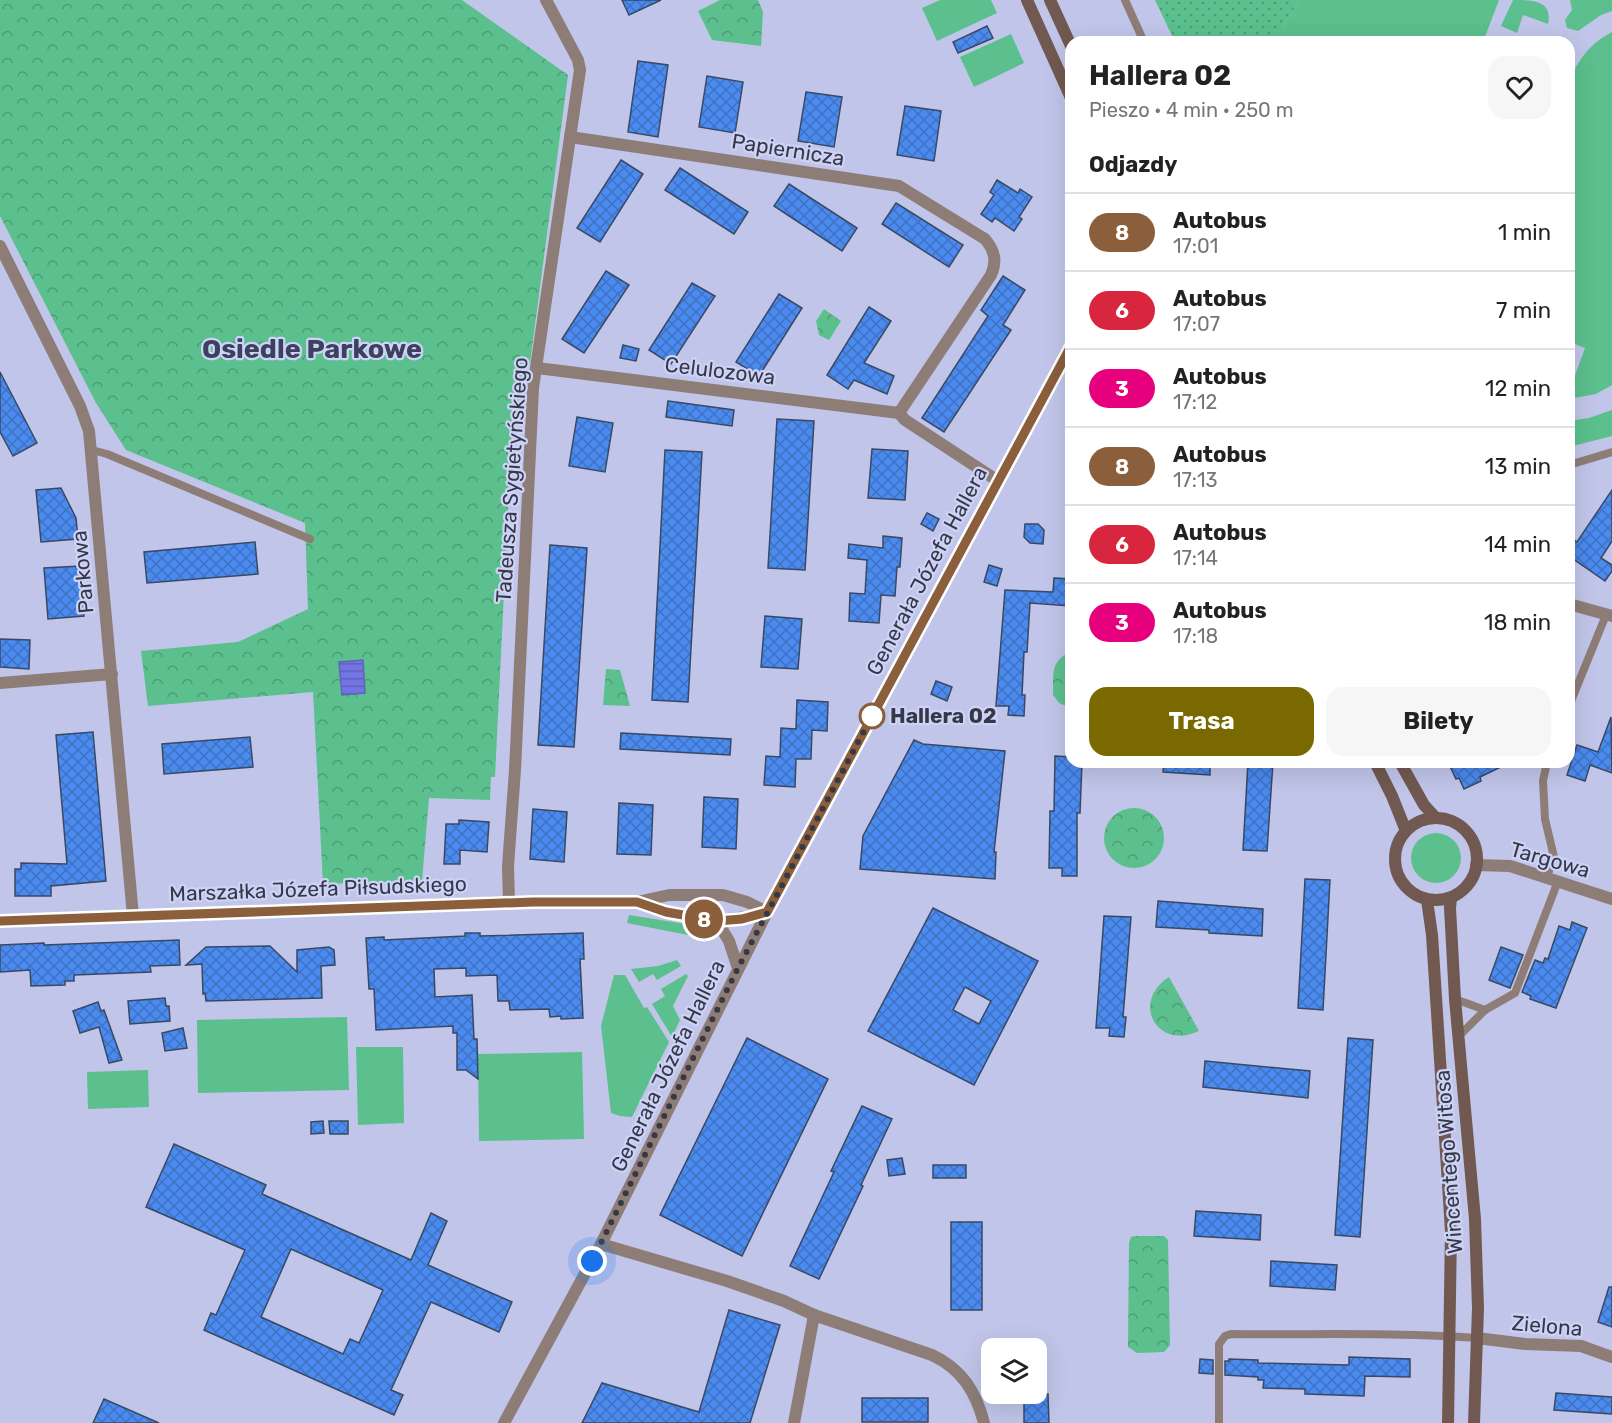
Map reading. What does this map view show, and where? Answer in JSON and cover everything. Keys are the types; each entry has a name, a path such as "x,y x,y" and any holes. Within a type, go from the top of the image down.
{"main road":[{"path":"1027,0 1065,85"},
{"path":"1050,0 1066,36"},
{"path":"1378,768 1406,831"},
{"path":"1403,768 1424,805 1436,818"},
{"path":"1436,818 1447,820 1467,832 1476,853 1476,865 1468,884 1461,892 1440,900 1427,900 1408,890 1396,872 1396,850 1406,831 1415,824 1436,818"},
{"name":"Wincentego Witosa","path":"1452,897 1450,909 1455,999 1475,1219 1477,1338 1474,1423"},
{"name":"Wincentego Witosa","path":"1427,900 1432,935 1452,1231 1448,1423"}],"street":[{"name":"Tadeusza Sygietyńskiego","path":"509,902 508,866 516,759 533,388 580,70 578,60 546,0"},
{"name":"Papiernicza","path":"570,137 899,186 985,239 995,258 991,274 899,413"},
{"name":"Parkowa","path":"0,246 88,423 132,916"},
{"name":"Generała Józefa Hallera","path":"504,1423 601,1245 767,912 1065,357"},
{"name":"Celulozowa","path":"537,368 899,413"},
{"path":"899,413 905,420 998,481"},
{"path":"1575,606 1609,616"},
{"path":"0,683 112,674"},
{"name":"Targowa","path":"1476,865 1510,866 1612,899"},
{"name":"Marszałka Józefa Piłsudskiego","path":"0,921 509,902 637,902 669,895 723,895 747,902 767,912"},
{"name":"Marszałka Józefa Piłsudskiego","path":"637,902 666,912 717,921 742,919 767,912"},
{"path":"717,921 729,941 738,968"},
{"path":"601,1245 727,1281 814,1315 933,1355 947,1362 970,1387 979,1405 984,1423"},
{"path":"794,1423 814,1315"},
{"name":"Zielona","path":"1477,1338 1525,1344 1581,1346 1612,1357"}],"lane":[{"path":"1125,0 1141,36"},
{"path":"92,450 107,454 310,539"},
{"path":"1575,463 1612,452"},
{"path":"1575,692 1609,616"},
{"path":"1459,1036 1485,1010 1515,993 1553,879 1554,857 1545,810 1543,781 1546,768"},
{"path":"1455,999 1485,1010"},
{"path":"1219,1423 1219,1344 1225,1336 1231,1334 1477,1338"}],"green space":[{"path":"0,0 462,0 568,75 530,363 522,375 521,397 513,409 495,777 491,777 490,800 429,798 422,881 323,884 313,692 148,706 141,651 238,642 308,609 305,523 126,450 96,403 0,216"},
{"path":"720,0 758,0 763,12 761,46 712,40 698,11"},
{"path":"940,0 991,0 997,13 937,41 922,8"},
{"path":"1155,0 1299,0 1278,36 1172,36"},
{"path":"1299,0 1499,0 1485,36 1278,36"},
{"path":"1513,0 1540,3 1547,10 1548,24 1523,15 1517,33 1501,26"},
{"path":"1570,0 1612,0 1612,11 1601,15 1578,31 1567,28 1565,20 1572,10"},
{"path":"1612,32 1612,385 1596,394 1575,398 1575,376 1585,348 1575,344 1575,69 1585,53"},
{"path":"1011,34 1024,63 974,87 960,57"},
{"path":"824,309 841,321 829,340 819,335 816,321"},
{"path":"1612,410 1612,436 1575,445 1575,420"},
{"path":"1064,656 1065,706 1059,703 1053,695 1054,669"},
{"path":"606,669 620,670 630,706 603,705"},
{"path":"1134,808 1151,813 1159,821 1164,838 1159,855 1151,863 1134,868 1117,863 1109,855 1104,838 1109,821 1117,813"},
{"path":"1431,833 1441,833 1454,840 1461,853 1461,863 1454,876 1441,883 1431,883 1422,879 1415,872 1411,863 1411,853 1415,844 1422,837"},
{"path":"629,915 692,925 710,932 703,938 627,923"},
{"path":"677,960 681,966 657,980 653,974 639,982 631,969 658,966"},
{"path":"686,974 688,976 673,1006 680,1020 672,1037 652,1004 665,996 661,989"},
{"path":"614,975 625,975 644,1008 647,1007 669,1042 632,1117 611,1113 601,1026"},
{"path":"1169,977 1199,1031 1184,1035 1171,1035 1154,1021 1150,1010 1151,999 1157,987"},
{"path":"347,1017 349,1090 198,1093 197,1020"},
{"path":"356,1047 403,1047 404,1123 358,1125"},
{"path":"582,1052 584,1139 479,1141 478,1054"},
{"path":"148,1070 149,1107 88,1109 87,1072"},
{"path":"1164,1236 1168,1240 1170,1345 1164,1352 1137,1353 1128,1347 1129,1243 1131,1237"}],"shaded area":[{"path":"363,660 365,693 342,695 339,662"}],"building":[{"path":"622,0 661,0 629,15"},
{"path":"987,26 993,38 958,53 953,42"},
{"path":"638,61 668,65 658,137 628,132"},
{"path":"707,76 743,82 735,133 699,127"},
{"path":"806,92 842,97 834,147 798,141"},
{"path":"905,106 941,111 934,161 897,155"},
{"path":"621,160 643,174 600,242 577,228"},
{"path":"680,168 748,212 734,234 665,190"},
{"path":"997,180 1018,193 1020,189 1032,197 1019,217 1022,219 1014,231 995,218 992,222 981,214 994,195 990,192"},
{"path":"789,184 857,228 842,251 774,206"},
{"path":"896,203 963,245 949,267 882,224"},
{"path":"606,271 629,285 584,353 562,339"},
{"path":"1003,276 1025,290 1003,325 1011,330 944,432 922,418 988,316 981,310"},
{"path":"692,283 715,296 671,364 649,350"},
{"path":"779,294 802,308 759,376 736,362"},
{"path":"869,307 891,321 864,363 894,376 887,394 854,380 848,389 827,375"},
{"path":"623,345 639,349 636,361 620,358"},
{"path":"0,372 37,443 13,456 0,432"},
{"path":"668,401 734,410 732,426 666,417"},
{"path":"577,417 613,423 605,472 569,466"},
{"path":"777,419 814,421 805,570 768,568"},
{"path":"872,449 908,451 905,500 868,498"},
{"path":"665,450 702,452 688,702 652,700"},
{"path":"61,488 76,518 78,539 41,542 36,490"},
{"path":"1612,490 1612,541 1601,558 1612,565 1612,571 1605,581 1575,560 1575,540 1577,542"},
{"path":"927,513 939,519 933,531 921,524"},
{"path":"1025,524 1038,524 1044,530 1043,544 1030,543 1024,537"},
{"path":"883,536 902,538 895,596 881,595 879,623 849,621 850,593 865,594 867,560 848,558 849,544 883,548"},
{"path":"255,542 258,574 147,583 144,552"},
{"path":"550,545 587,548 574,747 538,745"},
{"path":"989,565 1002,569 997,586 984,582"},
{"path":"80,566 84,616 48,619 44,568"},
{"path":"1054,578 1065,579 1065,606 1030,603 1027,652 1024,652 1022,695 1025,695 1024,716 1008,715 1009,706 996,706 1005,590 1053,592"},
{"path":"765,616 802,619 798,669 761,667"},
{"path":"0,639 30,640 29,669 0,667"},
{"path":"936,681 952,687 947,701 931,694"},
{"path":"797,700 828,702 827,731 812,730 811,759 796,759 795,787 764,785 766,756 780,757 781,728 796,729"},
{"path":"1611,717 1612,773 1590,765 1585,781 1567,775 1569,768 1575,768 1577,745 1598,752"},
{"path":"93,732 106,881 51,886 51,896 15,896 15,869 21,869 21,863 67,864 56,735"},
{"path":"621,733 731,739 730,755 620,749"},
{"path":"250,737 253,767 164,774 162,744"},
{"path":"914,740 923,744 1005,751 994,852 996,852 995,879 860,869 863,836"},
{"path":"1055,756 1065,757 1065,768 1082,768 1080,813 1077,813 1077,876 1062,876 1062,868 1049,868 1050,811 1054,811"},
{"path":"1163,768 1210,768 1210,775 1163,772"},
{"path":"1248,768 1273,768 1267,851 1243,850"},
{"path":"1451,768 1499,768 1480,777 1481,781 1464,789 1459,778 1456,779"},
{"path":"704,797 738,799 736,849 702,847"},
{"path":"619,803 653,805 651,855 617,854"},
{"path":"533,809 567,812 564,862 530,859"},
{"path":"459,820 489,822 487,852 460,850 460,864 444,864 446,824 459,824"},
{"path":"1305,879 1330,880 1323,1010 1298,1008"},
{"path":"1158,901 1263,909 1262,936 1156,927"},
{"path":"933,908 1038,961 974,1085 868,1031","holes":["965,987 991,1001 979,1024 953,1010"]},
{"path":"1104,916 1131,917 1123,1017 1126,1017 1124,1037 1109,1036 1110,1028 1096,1028"},
{"path":"1572,922 1587,928 1556,1008 1530,999 1531,996 1522,992 1535,960 1543,963 1545,958 1548,959 1559,926 1570,930"},
{"path":"465,933 480,933 480,936 583,933 584,959 580,959 583,1018 550,1017 549,1009 510,1010 509,1001 498,1001 497,975 466,976 466,968 434,969 435,997 472,995 474,1039 477,1039 478,1079 466,1070 457,1070 457,1033 453,1033 453,1026 376,1030 374,989 369,989 366,938 384,937 384,940 465,936"},
{"path":"179,940 180,965 150,966 151,972 74,975 74,981 65,981 65,985 31,986 30,970 0,972 0,945"},
{"path":"270,946 297,972 297,950 329,947 334,950 335,965 321,966 322,998 206,1001 205,993 203,994 202,964 186,965 206,947"},
{"path":"1501,947 1523,955 1510,988 1489,980"},
{"path":"165,998 166,1006 169,1006 170,1021 130,1024 128,1001"},
{"path":"98,1002 101,1011 104,1010 122,1060 109,1063 99,1027 80,1033 73,1011"},
{"path":"183,1028 187,1048 165,1051 162,1033"},
{"path":"747,1038 828,1079 742,1256 660,1215"},
{"path":"1348,1038 1373,1040 1360,1237 1335,1235"},
{"path":"1205,1061 1310,1071 1308,1098 1203,1087"},
{"path":"862,1106 892,1119 819,1279 790,1266"},
{"path":"323,1121 324,1133 311,1134 311,1122"},
{"path":"329,1121 348,1121 348,1134 330,1134"},
{"path":"174,1144 266,1185 262,1194 411,1260 431,1213 447,1221 428,1265 512,1302 499,1332 431,1302 391,1390 403,1395 394,1415 204,1330 211,1313 216,1315 245,1250 146,1207","holes":["291,1249 383,1290 359,1343 350,1339 343,1354 261,1317"]},
{"path":"902,1158 905,1174 889,1176 887,1160"},
{"path":"933,1165 966,1165 966,1178 933,1178"},
{"path":"1196,1211 1261,1215 1260,1240 1194,1236"},
{"path":"951,1222 982,1222 982,1310 951,1310"},
{"path":"1271,1261 1337,1265 1335,1290 1270,1286"},
{"path":"1609,1287 1612,1287 1612,1327 1598,1322"},
{"path":"729,1310 780,1325 750,1423 582,1423 602,1383 699,1412"},
{"path":"1349,1357 1410,1359 1410,1377 1365,1376 1364,1396 1305,1394 1305,1389 1263,1388 1264,1380 1258,1380 1258,1377 1225,1375 1225,1361 1229,1359 1258,1360 1258,1363 1349,1365"},
{"path":"1200,1359 1213,1360 1213,1374 1199,1373"},
{"path":"1556,1393 1612,1397 1612,1414 1554,1410"},
{"path":"1048,1394 1049,1423 1024,1423 1024,1404 1047,1404"},
{"path":"862,1398 928,1398 928,1422 862,1422"},
{"path":"104,1399 159,1423 93,1423"}],"bus line":[{"name":"8","path":"0,921 588,901 637,902 666,912 717,921 742,919 767,912 1065,357"}],"place":[{"name":"Hallera 02","path":"872,716"}],"district":[{"name":"Osiedle Parkowe","path":"312,349"}],"route":[{"path":"592,1261 738,968 872,716"}]}
